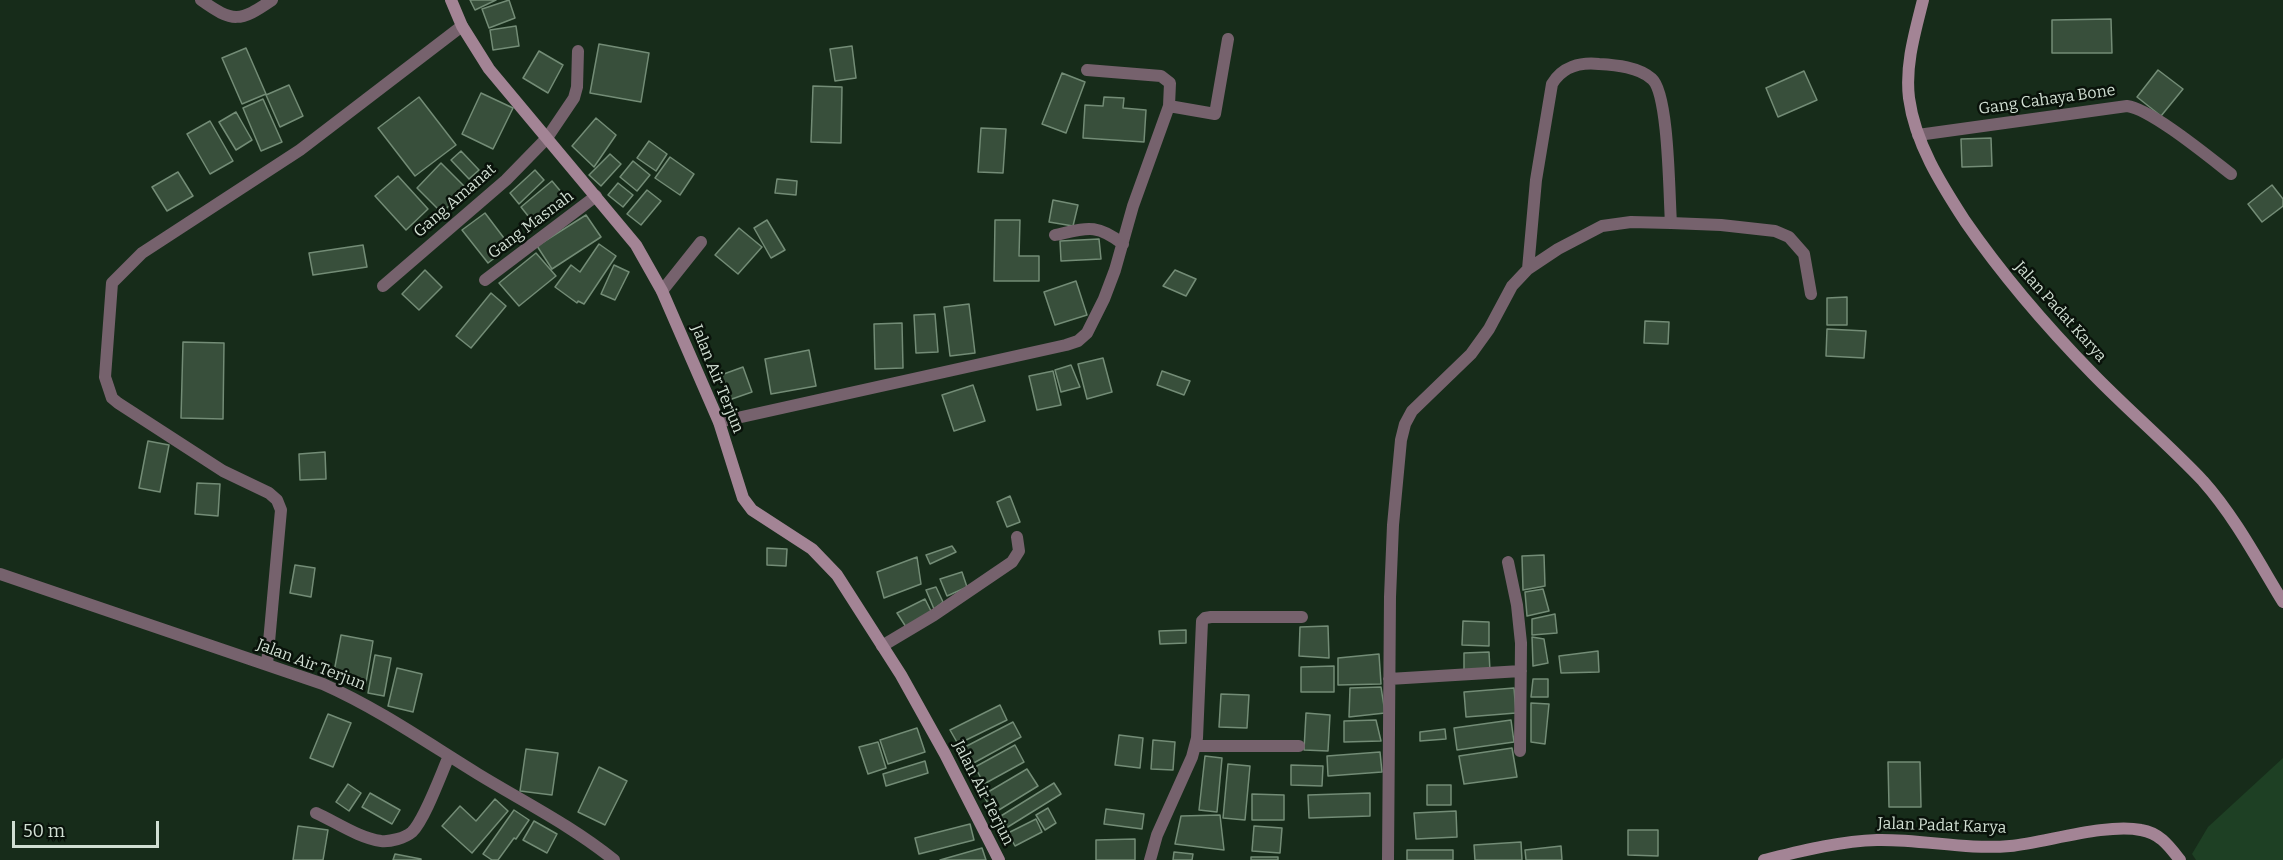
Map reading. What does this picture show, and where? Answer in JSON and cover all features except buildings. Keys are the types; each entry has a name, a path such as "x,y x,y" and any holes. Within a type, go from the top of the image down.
{"main road":[{"name":"Jalan Air Terjun","path":"451,0 462,26 489,69 636,245 662,291 719,422 736,478 747,504 768,521 804,543 820,556 837,575 882,646 945,754 999,860"},
{"name":"Jalan Padat Karya","path":"1923,0 1909,67 1909,98 1918,135 1949,197 1989,256 2035,312 2093,374 2203,482 2248,544 2283,602"},
{"name":"Jalan Padat Karya","path":"1764,860 1868,841 2002,846 2090,832 2131,829 2159,836 2180,860"}],"street":[{"path":"201,0 225,16 233,18 250,15 272,0"},
{"path":"267,664 280,505 269,493 223,471 112,398 105,377 112,283 142,253 300,150 462,26"},
{"path":"1169,106 1215,114 1228,39"},
{"name":"Gang Amanat","path":"382,286 506,180 547,138 574,98 577,87 578,51"},
{"path":"1528,269 1536,180 1552,84 1558,74 1575,65 1584,63 1621,66 1649,76 1656,85 1663,110 1671,223"},
{"path":"719,422 1078,341 1087,333 1094,322 1115,270 1133,206 1169,106 1170,84 1161,76 1087,70"},
{"name":"Gang Cahaya Bone","path":"1918,135 2127,106 2141,109 2231,174"},
{"name":"Gang Masnah","path":"485,280 596,196"},
{"path":"1388,860 1393,525 1401,440 1405,424 1412,411 1472,354 1489,329 1512,286 1528,269 1558,249 1602,226 1631,222 1767,228 1784,235 1798,246 1806,258 1811,294"},
{"path":"1056,235 1083,229 1100,229 1123,244"},
{"path":"662,291 701,242"},
{"path":"882,646 934,615 1012,562 1019,551 1017,537"},
{"path":"1508,562 1517,605 1521,671 1520,751"},
{"name":"Jalan Air Terjun","path":"0,574 267,664 323,684 358,700 543,810 596,845 614,860"},
{"path":"1150,860 1157,835 1192,758 1195,746 1202,625 1205,618 1302,617"},
{"path":"1389,679 1521,671"},
{"path":"1195,746 1299,746"},
{"path":"316,813 360,834 381,841 407,835 413,831 423,814 449,756"}],"green space":[{"path":"2283,758 2283,860 2196,860 2192,854 2208,827"}]}
